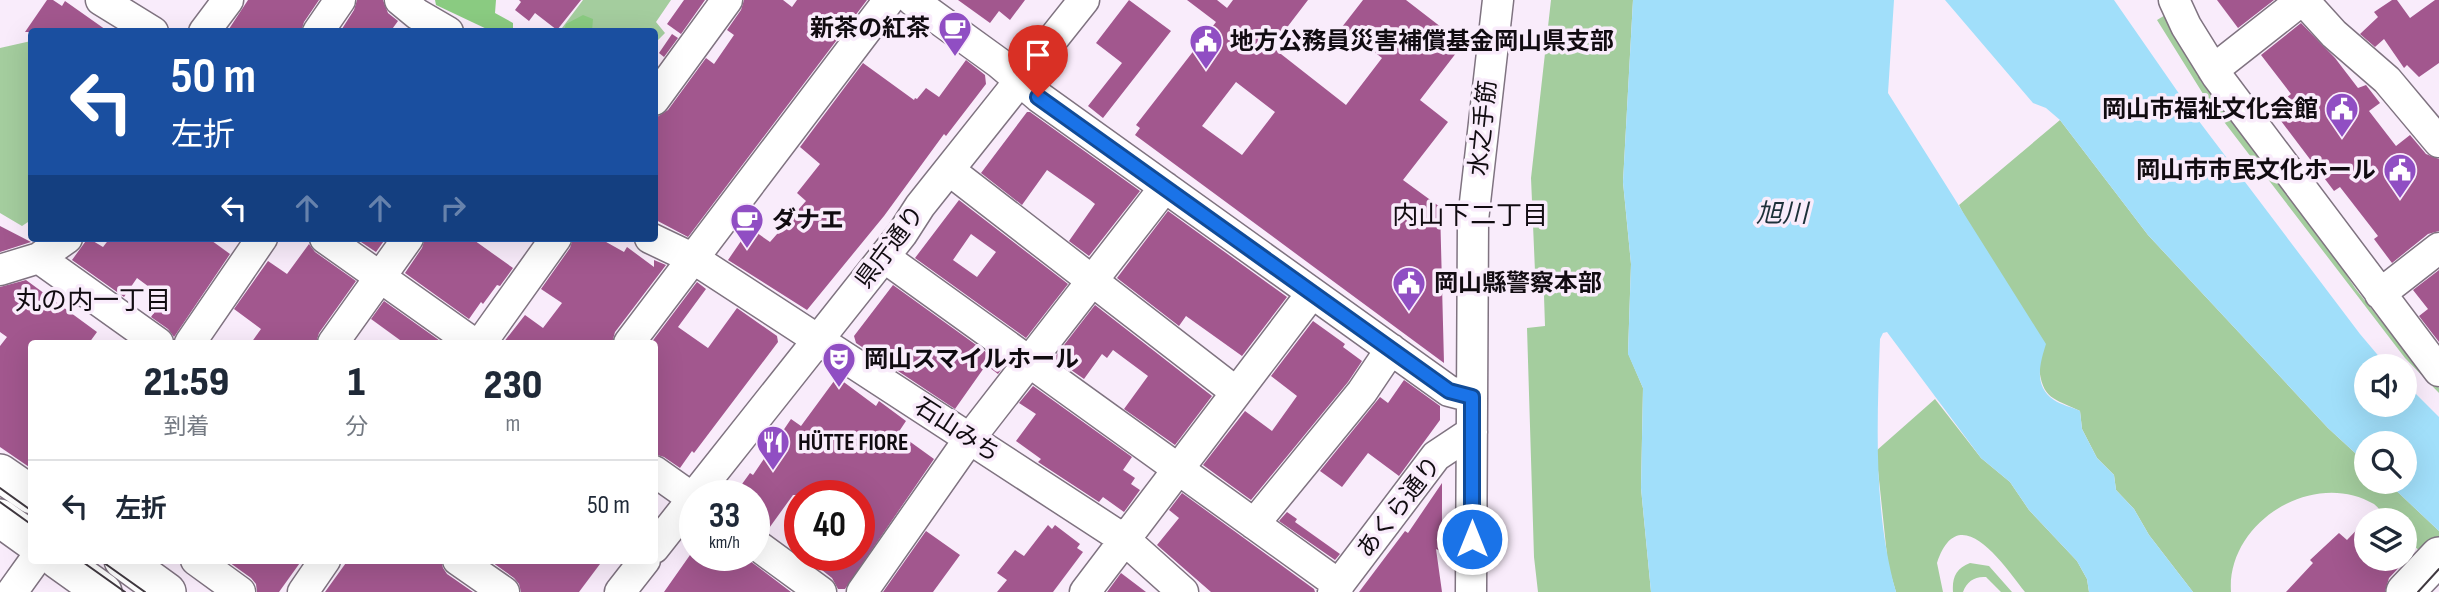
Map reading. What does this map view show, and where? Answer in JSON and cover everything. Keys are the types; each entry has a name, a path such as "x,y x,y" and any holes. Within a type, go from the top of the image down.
{"main road":[{"path":"0,473 28,492"},
{"path":"0,518 28,538"},
{"path":"64,564 103,592"},
{"path":"132,564 167,592"}],"street":[{"path":"101,0 146,28"},
{"path":"207,28 228,0"},
{"path":"321,28 340,0"},
{"path":"658,95 727,0"},
{"path":"631,340 889,0"},
{"path":"912,0 999,63 1038,97 1449,391 1472,397"},
{"name":"県庁通り","path":"707,480 1084,0"},
{"name":"水之手筋","path":"1471,592 1474,220 1497,0"},
{"path":"2174,0 2186,26 2213,70 2439,371"},
{"path":"2213,70 2303,0 2334,34 2387,80 2439,142"},
{"path":"407,15 438,28"},
{"path":"950,170 1236,392"},
{"path":"862,592 970,438 1165,187"},
{"path":"0,270 39,258 61,242"},
{"path":"192,340 259,242"},
{"path":"330,242 469,340"},
{"path":"335,340 405,242"},
{"path":"483,340 553,242"},
{"name":"石山みち","path":"658,242 694,258 1125,540 1183,592"},
{"path":"2380,294 2439,248"},
{"path":"884,257 1178,468 1336,589"},
{"path":"39,258 154,340"},
{"path":"1085,592 1312,293"},
{"path":"1254,524 1362,392 1391,349"},
{"name":"あくら通り","path":"1336,589 1436,456 1472,432"},
{"path":"658,474 679,487"},
{"name":"県庁通り","path":"658,543 679,516"},
{"path":"770,555 821,592"},
{"path":"12,592 32,564"},
{"path":"202,564 240,592"},
{"path":"303,592 322,564"},
{"path":"466,564 504,592"},
{"path":"620,592 642,564"}],"green space":[{"path":"435,0 496,0 495,13 513,23 513,28 485,28 436,5"},
{"path":"583,0 671,0 656,22 665,33 658,40 658,28 562,28"},
{"path":"1551,0 1633,0 1623,182 1631,264 1628,353 1643,388 1641,488 1651,592 1538,592 1534,557 1527,328 1545,326 1544,296 1536,295 1531,178"},
{"path":"2167,14 2309,217 2355,288 2407,354 2402,354 2205,97 2157,20"},
{"path":"583,15 593,19 592,28 565,28 566,24"},
{"path":"28,42 28,222 22,226 0,213 0,48"},
{"path":"2060,120 2148,235 2328,428 2354,452 2354,494 2400,494 2415,508 2378,508 2350,495 2325,493 2301,498 2278,509 2258,524 2243,544 2233,567 2231,592 2193,592 2149,535 2134,509 2116,490 2114,475 2097,458 2082,429 2080,411 2056,400 2046,392 2039,366 1959,205"},
{"path":"2417,365 2439,388 2439,393 2417,370"},
{"path":"1935,399 1981,458 2010,482 2029,510 2077,561 2087,579 2089,592 2025,592 1982,543 1969,536 1957,536 1946,544 1937,563 1943,592 1896,592 1888,565 1876,451"},
{"path":"2417,510 2439,531 2439,541 2425,557 2417,549"},
{"path":"1970,563 1989,566 2012,592 2001,592 1986,577 1982,577 1969,582 1963,592 1953,592 1956,574"}],"water":[{"name":"旭川","path":"1633,0 1894,0 1888,93 2046,344 2040,366 2043,388 2057,402 2080,411 2082,429 2097,458 2114,475 2116,490 2134,509 2149,535 2193,592 2089,592 2087,579 2077,561 2029,510 2010,482 1981,458 1887,332 1883,333 1880,339 1878,466 1883,530 1896,592 1651,592 1641,488 1643,388 1628,354 1631,264 1623,182"},
{"path":"1945,0 2114,0 2189,108 2377,354 2354,354 2354,417 2417,417 2417,395 2439,417 2439,531 2400,494 2417,494 2417,431 2354,431 2354,452 2328,428 2148,235 2060,120 2046,108 2033,103"}],"building":[{"path":"47,0 53,0 62,6 65,1 103,28 28,28 28,32 25,32"},
{"path":"248,0 319,0 302,28 230,28"},
{"path":"357,0 383,0 388,13 398,21 393,28 343,28"},
{"path":"519,0 581,0 559,28 554,28 535,13 529,21 515,10 521,2"},
{"path":"684,0 705,0 681,34 667,24"},
{"path":"744,0 783,0 792,7 797,0 867,0 688,237 658,221 658,116 668,110 706,58 714,64 734,35 727,30 741,10"},
{"path":"958,0 1025,0 1010,20 999,11 990,23"},
{"path":"1129,0 1171,31 1103,118 1088,106 1122,63 1096,43"},
{"path":"1187,0 1217,0 1227,8 1233,0 1308,0 1272,47 1346,105 1382,58 1342,27 1363,0 1406,0 1463,44 1420,100 1448,122 1403,180 1440,207 1444,363 1135,135 1140,128 1136,125 1216,22","holes":["1236,82 1275,112 1242,155 1202,126"]},
{"path":"2217,0 2274,0 2238,28"},
{"path":"2392,0 2397,0 2410,18 2435,0 2439,0 2439,63 2419,77 2407,65 2404,68 2384,39 2375,47 2360,34 2378,17 2374,12"},
{"name":"岡山市福祉文化会館","path":"2301,23 2335,58 2358,88 2366,85 2380,103 2369,111 2396,146 2410,135 2426,154 2439,159 2439,231 2428,234 2392,263 2374,239 2378,236 2340,187 2334,191 2272,109 2291,94 2261,55"},
{"path":"672,34 678,38 664,57 659,53"},
{"path":"966,60 985,75 986,84 807,310 728,260 750,228 770,242 806,201 797,193 820,164 800,147 863,63 914,100 926,88 939,97"},
{"path":"1027,112 1140,191 1089,256 1069,241 1095,204 1090,200 1047,170 1022,205 981,173"},
{"path":"959,200 1068,284 1026,338 915,258","holes":["971,234 996,252 977,277 953,260"]},
{"path":"1168,211 1287,297 1242,356 1186,316 1179,326 1117,278"},
{"path":"0,226 31,242 0,252"},
{"path":"85,242 95,242 103,247 107,242 214,242 230,254 174,337 151,317 164,298 137,278 124,297 72,260"},
{"path":"361,242 383,242 376,252"},
{"path":"424,242 477,242 513,268 469,319 405,273"},
{"path":"572,242 606,242 624,252 627,247 654,267 654,260 666,265 615,332 613,340 505,340 525,315 543,328 562,303 541,289"},
{"path":"309,244 315,252 356,281 319,333 317,340 253,340 261,329 234,309 268,261 287,274"},
{"path":"2439,270 2439,342 2419,316 2428,309 2413,290"},
{"path":"26,280 97,332 91,340 28,340 28,466 0,447 0,346 7,337 0,332 0,287"},
{"path":"697,282 706,289 678,327 708,348 737,308 777,336 778,342 680,468 658,455 658,340 653,340"},
{"path":"893,285 1004,365 998,374 986,365 955,409 856,343 854,336"},
{"path":"384,301 439,340 400,340 371,319"},
{"path":"1095,305 1212,396 1175,445 1124,409 1148,376 1113,350 1107,358 1102,354 1084,379 1054,358"},
{"path":"1313,321 1345,344 1343,347 1362,361 1348,382 1251,500 1203,465 1245,411 1272,431 1297,396 1271,376"},
{"path":"837,377 876,406 879,401 906,421 898,433 934,459 875,545 875,480 784,480 784,507 770,527 770,480 745,480 750,473 753,475 791,419 801,426"},
{"path":"1404,380 1440,406 1440,420 1399,476 1368,453 1342,487 1320,471 1380,397 1388,403"},
{"path":"1033,386 1132,457 1123,470 1135,478 1131,484 1140,490 1124,512 1103,497 1099,502 1038,462 1041,459 1016,441 1036,414 1019,403"},
{"path":"1442,483 1442,552 1436,549 1442,592 1359,592 1405,531 1408,533"},
{"path":"1182,493 1315,592 1211,592 1157,545 1179,518 1169,510"},
{"path":"1287,512 1297,519 1295,522 1340,554 1335,560 1279,521"},
{"path":"1048,525 1052,529 1055,525 1080,544 1077,548 1083,552 1053,592 997,592 1007,580 997,573 1015,550 1024,556"},
{"path":"926,531 960,555 933,592 883,592"},
{"path":"2339,533 2347,540 2354,533 2354,571 2396,571 2389,578 2385,592 2286,592 2313,563 2310,560"},
{"path":"232,564 299,564 279,592 257,592 256,584"},
{"path":"345,564 442,564 447,574 473,592 325,592"},
{"path":"495,564 600,564 579,592 521,592 514,578"},
{"path":"679,571 763,571 791,592 664,592"},
{"path":"823,571 857,571 845,589 838,589 832,578"},
{"path":"1121,573 1146,592 1107,592"}],"tram line":[{"path":"0,488 28,508"},
{"path":"0,502 28,522"},
{"path":"86,564 125,592"},
{"path":"106,564 145,592"},
{"path":"2418,592 2439,569"}],"place":[{"name":"新茶の紅茶","path":"955,58"},
{"name":"地方公務員災害補償基金岡山県支部","path":"1206,71"},
{"name":"岡山市福祉文化会館","path":"2342,139"},
{"name":"岡山市市民文化ホール","path":"2400,200"},
{"name":"ダナエ","path":"747,250"},
{"name":"岡山縣警察本部","path":"1409,313"},
{"name":"岡山スマイルホール","path":"839,389"},
{"name":"HÜTTE FIORE","path":"773,472"}],"district":[{"name":"内山下二丁目","path":"1470,216"},
{"name":"丸の内一丁目","path":"93,301"}],"route":[{"path":"1038,97 1449,391 1472,397 1472,539"}]}
